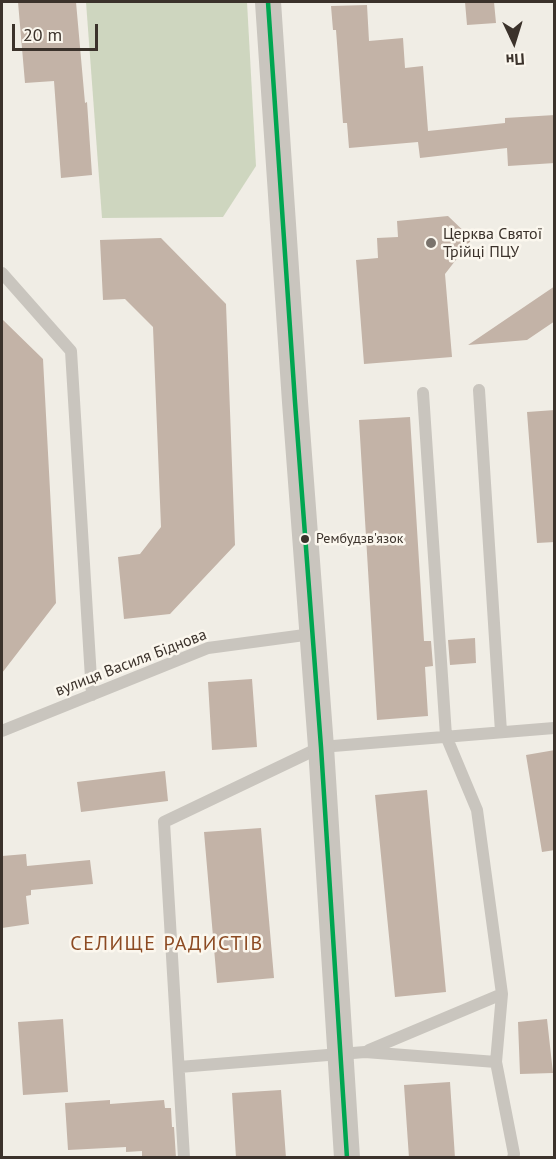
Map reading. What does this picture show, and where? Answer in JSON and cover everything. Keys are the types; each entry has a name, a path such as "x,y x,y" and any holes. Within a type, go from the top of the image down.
{"street":[{"path":"268,2 321,747 353,1053 347,1158"}],"lane":[{"path":"2,273 71,351 92,695"},
{"path":"478,390 501,732"},
{"path":"423,393 446,736 477,810 502,994 496,1062 513,1158"},
{"name":"вулиця Василя Біднова","path":"2,731 208,648 312,634"},
{"path":"184,1158 164,822 321,747 555,728"},
{"path":"353,1053 502,994"},
{"path":"179,1066 353,1053 496,1062"}],"green space":[{"path":"86,2 247,2 256,166 223,217 102,218"}],"building":[{"path":"18,2 76,2 92,175 61,178 54,81 25,83"},
{"path":"465,2 494,2 496,23 467,25"},
{"path":"367,5 369,41 403,38 405,68 423,66 428,131 505,123 505,118 555,115 555,163 508,166 507,148 420,158 418,142 349,148 347,123 343,123 336,30 333,30 331,6"},
{"path":"448,216 472,239 445,274 452,357 364,364 356,260 378,258 377,238 398,237 397,221"},
{"path":"161,238 226,304 235,545 170,614 124,619 118,557 140,554 161,527 153,327 125,299 103,300 100,240"},
{"path":"555,286 555,321 527,340 468,345"},
{"path":"2,319 43,359 56,603 2,673"},
{"path":"555,410 555,542 537,543 527,412"},
{"path":"410,417 424,641 431,641 433,666 425,667 428,716 377,720 359,420"},
{"path":"475,638 476,663 450,665 448,640"},
{"path":"252,679 257,747 212,750 208,682"},
{"path":"555,750 555,850 542,852 526,755"},
{"path":"165,771 168,801 81,812 77,782"},
{"path":"427,790 446,992 395,997 375,795"},
{"path":"261,828 274,978 217,983 204,832"},
{"path":"26,854 27,866 90,860 93,884 31,890 31,895 26,896 29,924 2,928 2,856"},
{"path":"63,1019 68,1092 23,1095 18,1022"},
{"path":"547,1019 553,1073 520,1074 518,1022"},
{"path":"450,1082 455,1158 409,1158 404,1085"},
{"path":"281,1090 286,1158 236,1158 232,1093"},
{"path":"110,1100 110,1104 164,1100 165,1108 171,1108 176,1158 142,1158 142,1151 126,1152 126,1147 68,1150 65,1103"}],"transit line":[{"path":"268,2 321,747 347,1158"}],"place":[{"name":"Церква Святої Трійці ПЦУ","path":"431,243"},
{"name":"Рембудзв'язок","path":"305,539"}],"district":[{"name":"СЕЛИЩЕ РАДИСТІВ","path":"167,944"}]}
